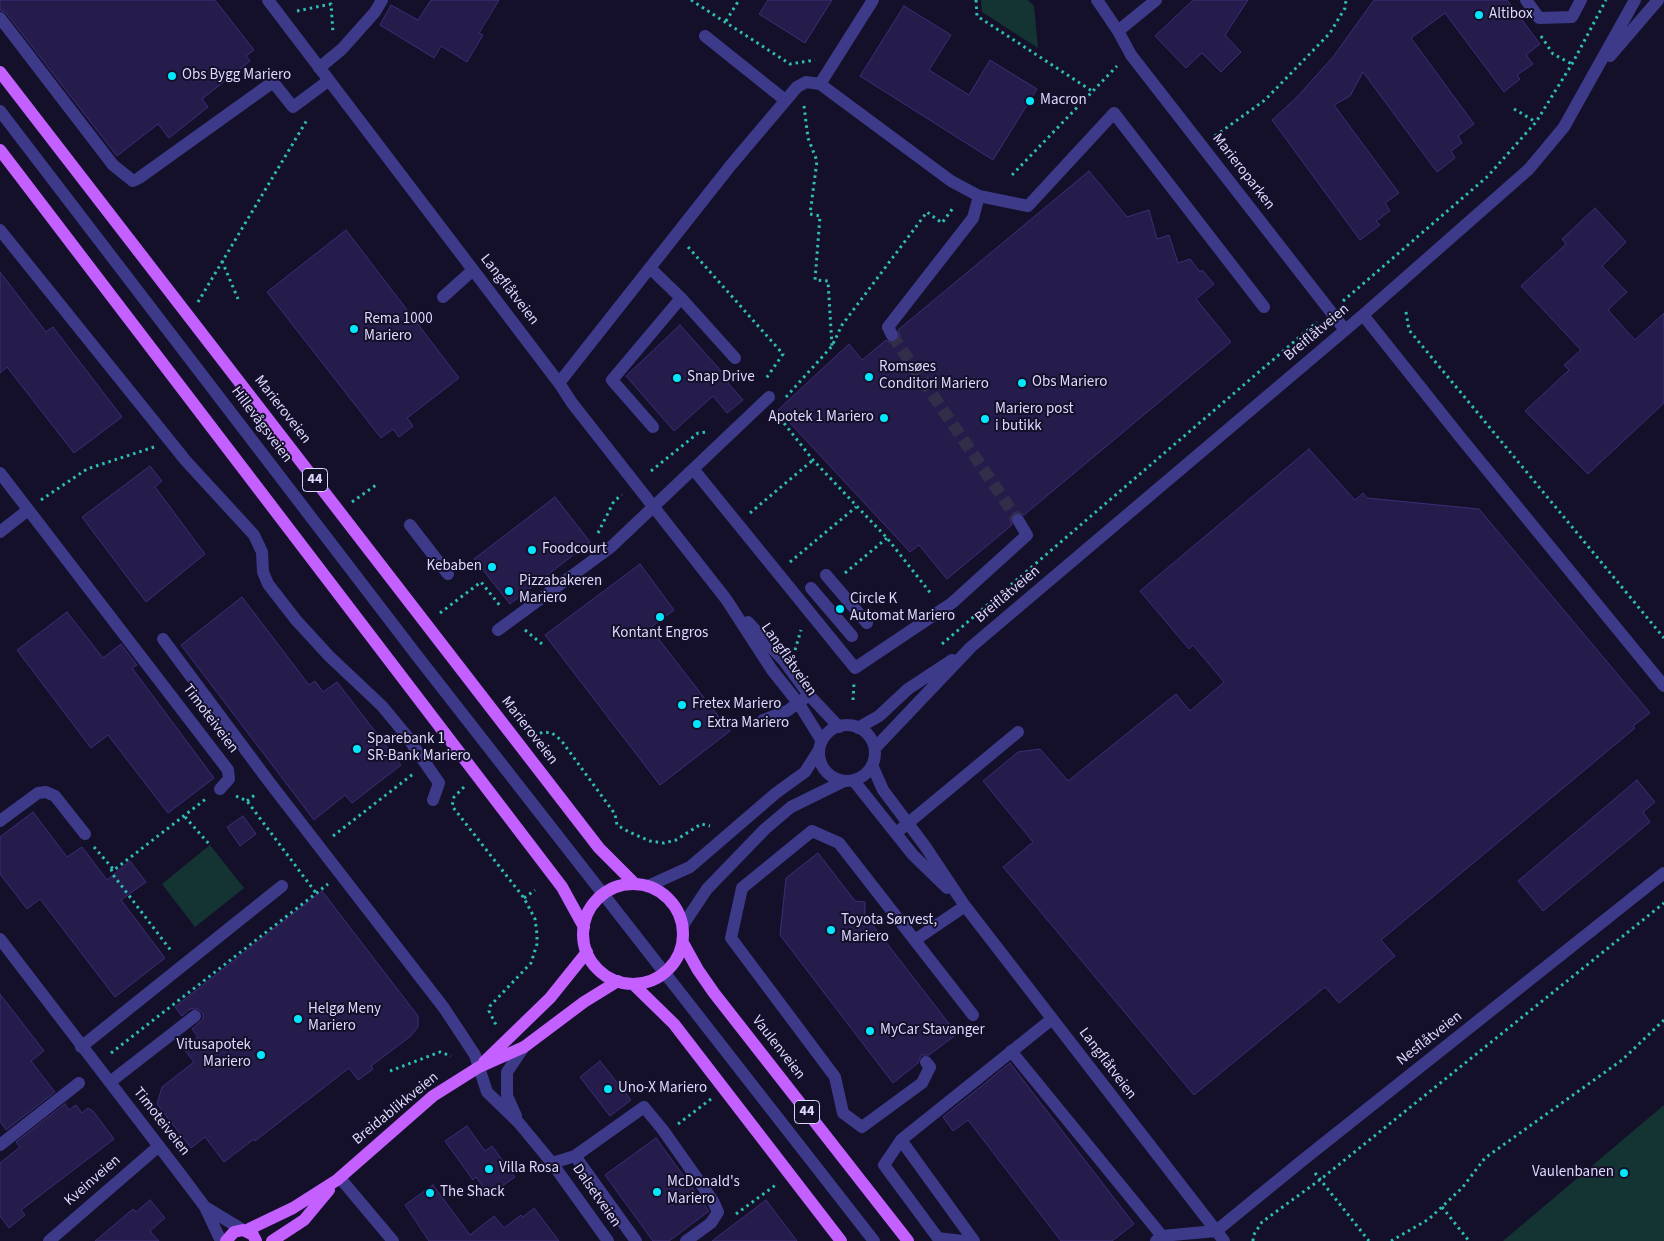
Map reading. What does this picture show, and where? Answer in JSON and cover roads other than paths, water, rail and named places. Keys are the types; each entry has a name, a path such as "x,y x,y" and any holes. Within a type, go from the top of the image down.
{"main road":[{"name":"Marieroveien","path":"0,72 599,848 634,884"},
{"path":"0,150 558,882 584,927 587,952 596,967 618,981 634,984 650,981 665,973"},
{"name":"44","path":"602,895 612,888 634,884 648,886 671,901 683,925 683,943 679,954 665,973"},
{"path":"584,927 590,909 602,895"},
{"name":"Vaulenveien","path":"683,943 714,993 908,1241"},
{"name":"Breidablikkveien","path":"479,1067 550,998 587,952"},
{"name":"Breidablikkveien","path":"272,1241 304,1220 339,1179 433,1096 479,1067 524,1048 595,994 618,981"},
{"path":"634,984 674,1024 841,1241"},
{"name":"Breidablikkveien","path":"226,1241 234,1232 244,1230 293,1208 339,1179"},
{"path":"244,1230 253,1235 256,1241"}],"street":[{"name":"Langflåtveien","path":"268,0 560,383 572,403 655,506 726,599 772,670 799,704 820,746"},
{"path":"319,68 342,49 376,12 382,0"},
{"path":"820,84 873,0"},
{"name":"Marieroparken","path":"1097,0 1118,31 1131,55 1345,330"},
{"path":"1118,31 1156,0"},
{"path":"1526,0 1539,18 1572,17 1581,0"},
{"name":"Breiflåtveien","path":"875,748 971,647 1363,315 1529,169 1564,127 1635,0"},
{"path":"1592,77 1658,0"},
{"path":"0,18 113,165 127,178 133,180 139,178 273,82 292,106 328,81"},
{"path":"705,36 785,100"},
{"path":"560,383 785,100 797,87 806,82 820,84 951,181 979,196 1028,206 1114,113 1264,308"},
{"name":"Hillevågsveien","path":"0,111 602,895 874,1241"},
{"path":"892,335 888,327 973,218 979,196"},
{"path":"0,230 186,461 254,535 262,552 263,572 268,584 296,620 329,656 382,706 427,763 439,783 433,800"},
{"path":"650,268 681,298 735,358"},
{"path":"443,296 473,270"},
{"path":"653,427 612,380 681,298"},
{"path":"1363,315 1460,438 1664,686"},
{"path":"498,630 611,547 694,470 773,401"},
{"path":"694,470 855,668 944,609 1026,535 1018,520"},
{"name":"Timoteiveien","path":"0,473 228,770 229,779 223,786"},
{"path":"0,532 28,510"},
{"path":"410,526 448,574"},
{"path":"826,574 867,623"},
{"path":"811,588 852,636"},
{"name":"Langflåtveien","path":"726,599 784,661 809,695 839,726"},
{"name":"Dalsetveien","path":"163,638 469,1043 487,1092 519,1123 552,1163 608,1241"},
{"name":"Breiflåtveien","path":"858,728 879,716 908,689 971,647"},
{"path":"763,720 787,711 809,695"},
{"path":"648,886 690,867 776,793 805,772 830,731 839,726 858,728 870,737 875,748 872,766 864,776 791,807 765,829 708,889 683,925"},
{"path":"895,833 1018,732"},
{"path":"820,746 820,760 826,771 834,778 849,781"},
{"name":"Langflåtveien","path":"872,766 883,790 965,906 1220,1236"},
{"name":"Langflåtveien","path":"849,781 913,855 965,906"},
{"path":"0,821 38,793 46,792 55,796 85,834"},
{"path":"926,1062 930,1067 922,1082 862,1127 843,1113 835,1077 731,938 742,888 812,831 839,843 973,1015"},
{"name":"Nesflåtveien","path":"1220,1236 1303,1160 1664,873"},
{"path":"82,1047 282,886"},
{"path":"915,940 965,906"},
{"name":"Timoteiveien","path":"0,939 205,1207 221,1241"},
{"path":"110,1082 195,1016"},
{"path":"962,1241 938,1238 884,1165 901,1140 1052,1019"},
{"name":"Dalsetveien","path":"519,1123 507,1096 507,1072 524,1048"},
{"path":"1010,1052 1159,1238 1220,1236"},
{"path":"0,1145 78,1083"},
{"path":"552,1163 576,1156 644,1107 663,1130 713,1201 718,1212 711,1223 686,1241"},
{"path":"901,1140 974,1241"},
{"name":"Kveinveien","path":"49,1241 159,1146"},
{"path":"576,1156 636,1241"},
{"path":"339,1179 393,1241"},
{"name":"Timoteiveien","path":"205,1207 244,1230"}],"tunnel":[{"path":"892,335 1018,520"}],"place":[{"name":"Altibox","path":"1479,15"},
{"name":"Obs Bygg Mariero","path":"172,76"},
{"name":"Macron","path":"1030,101"},
{"name":"Rema 1000 Mariero","path":"354,329"},
{"name":"Romsøes Conditori Mariero","path":"869,377"},
{"name":"Snap Drive","path":"677,378"},
{"name":"Obs Mariero","path":"1022,383"},
{"name":"Apotek 1 Mariero","path":"884,418"},
{"name":"Mariero post i butikk","path":"985,419"},
{"name":"Foodcourt","path":"532,550"},
{"name":"Kebaben","path":"492,567"},
{"name":"Pizzabakeren Mariero","path":"509,591"},
{"name":"Circle K Automat Mariero","path":"840,609"},
{"name":"Kontant Engros","path":"660,617"},
{"name":"Fretex Mariero","path":"682,705"},
{"name":"Extra Mariero","path":"697,724"},
{"name":"Sparebank 1 SR-Bank Mariero","path":"357,749"},
{"name":"Toyota Sørvest, Mariero","path":"831,930"},
{"name":"Helgø Meny Mariero","path":"298,1019"},
{"name":"MyCar Stavanger","path":"870,1031"},
{"name":"Vitusapotek Mariero","path":"261,1055"},
{"name":"Uno-X Mariero","path":"608,1089"},
{"name":"Villa Rosa","path":"489,1169"},
{"name":"Vaulenbanen","path":"1624,1173"},
{"name":"McDonald's Mariero","path":"657,1192"},
{"name":"The Shack","path":"430,1193"}]}
